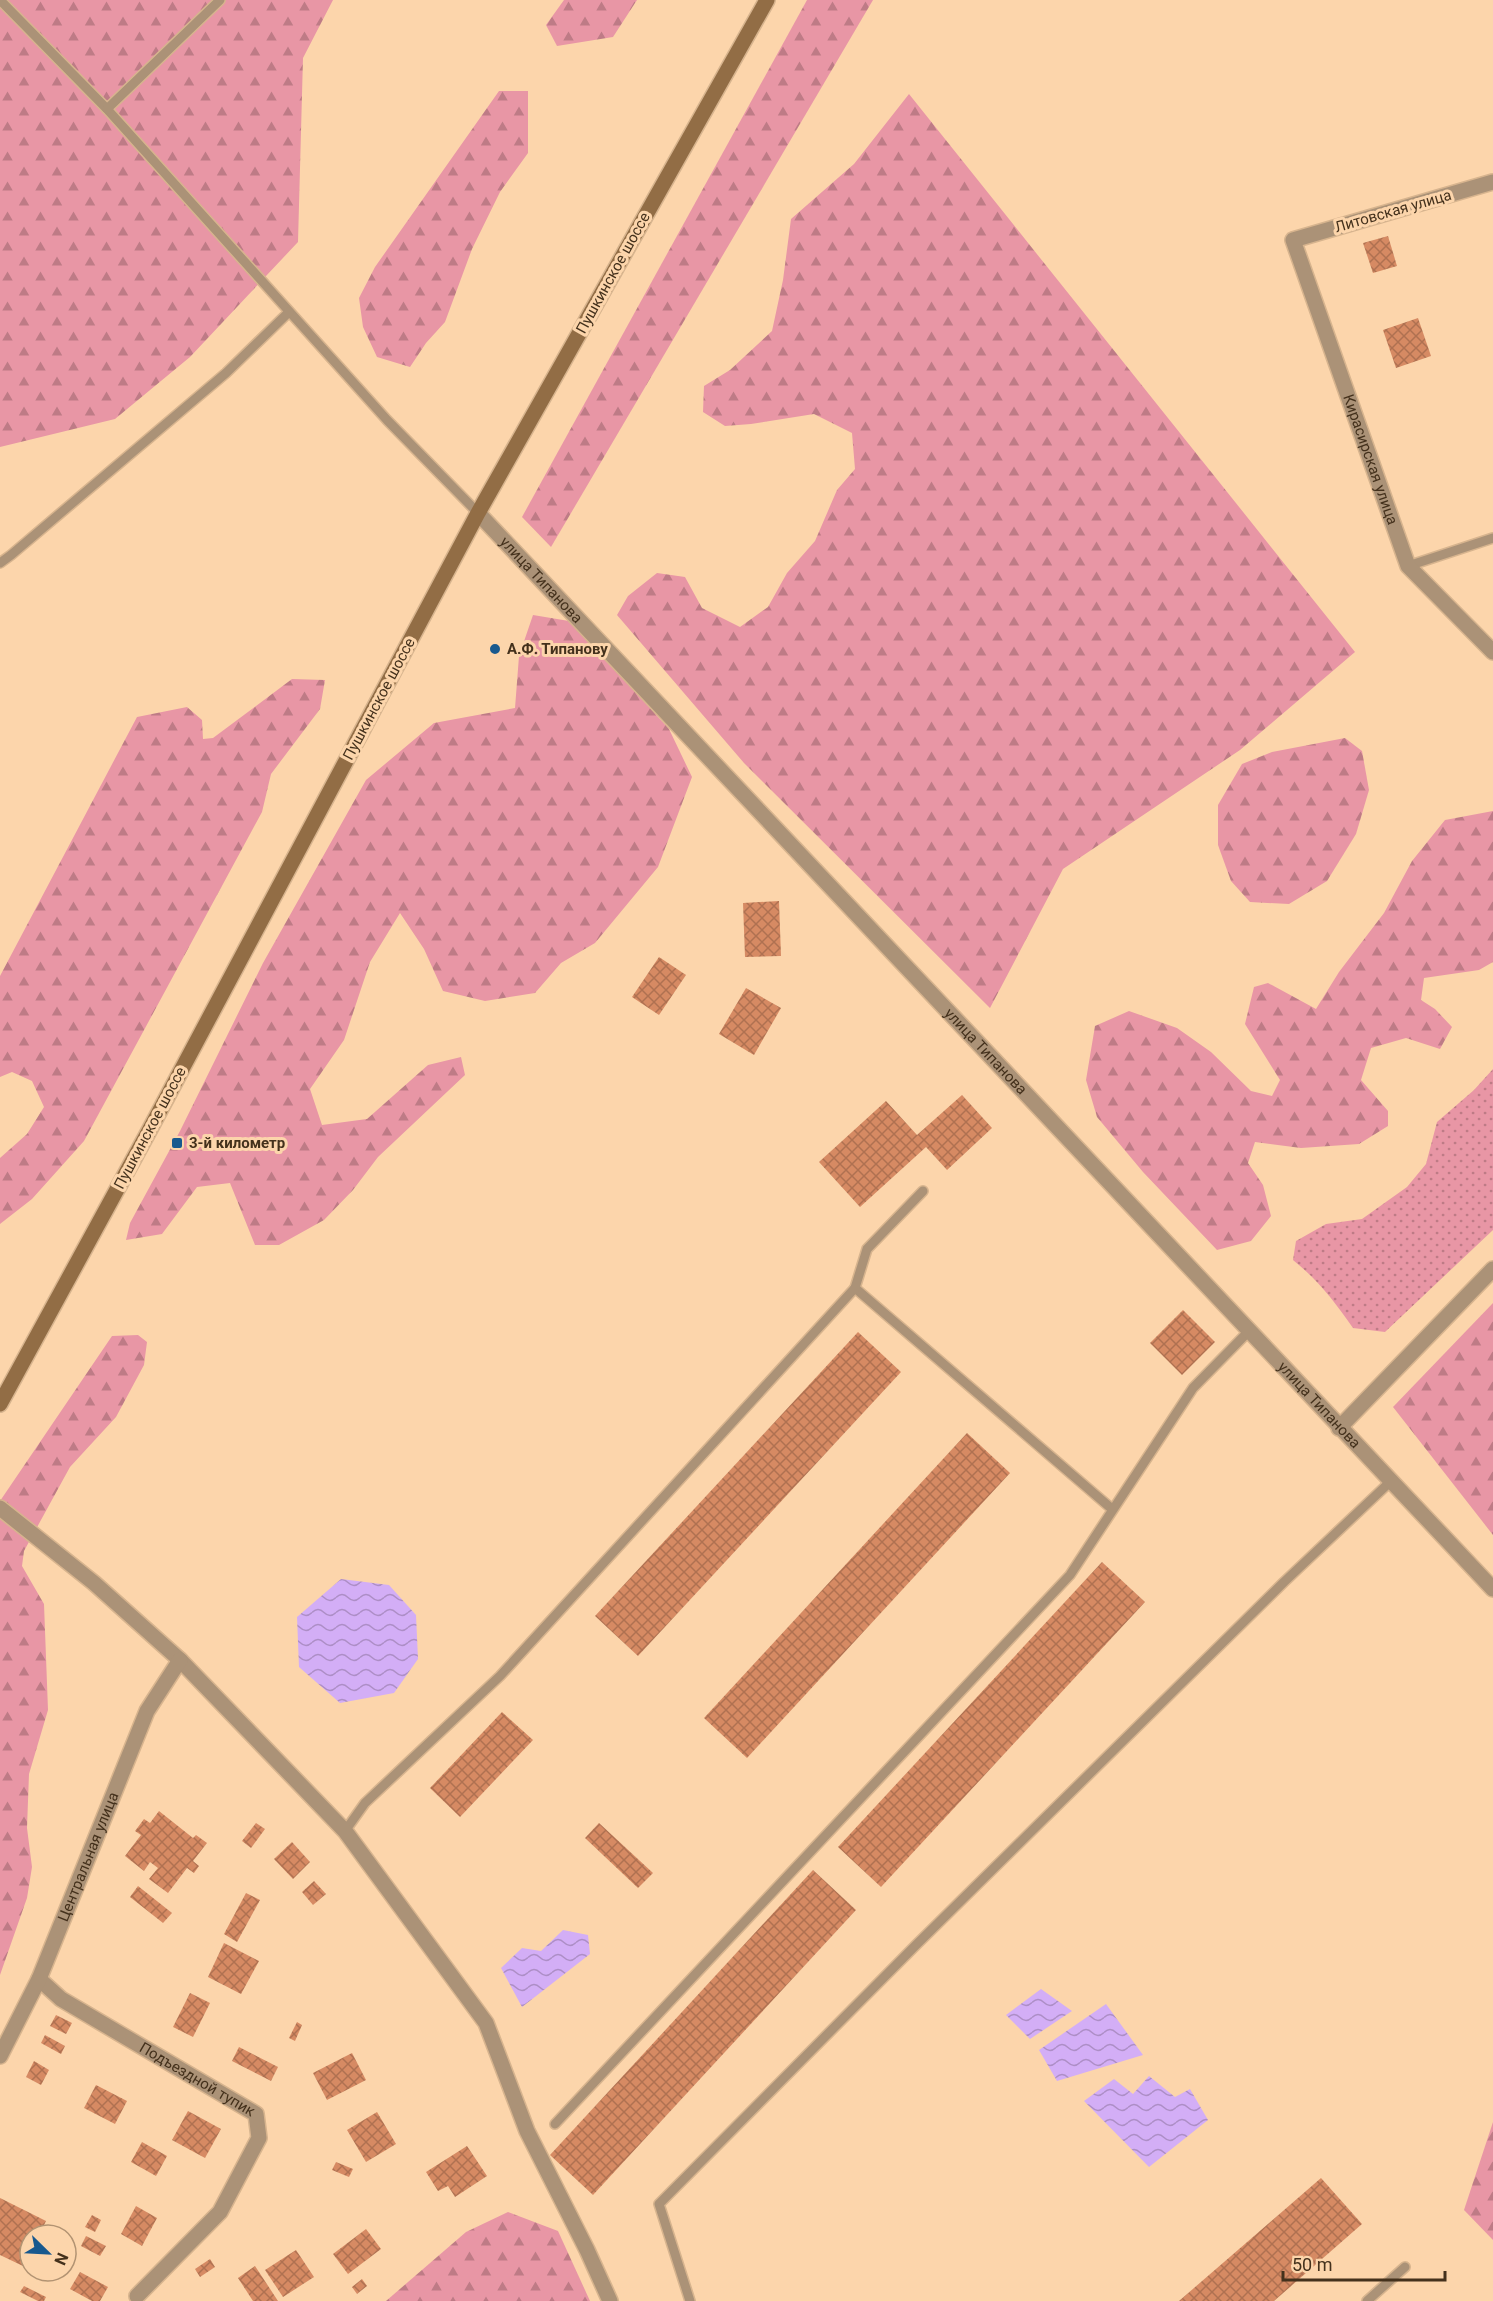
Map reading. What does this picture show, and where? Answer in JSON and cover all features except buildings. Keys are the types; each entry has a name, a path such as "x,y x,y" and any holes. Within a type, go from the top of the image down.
{"main road":[{"name":"Пушкинское шоссе","path":"0,1404 150,1129 478,513 767,0"}],"street":[{"name":"Литовская улица","path":"1293,240 1493,182"},
{"name":"Кирасирская улица","path":"1293,240 1408,566 1493,652"},
{"name":"улица Типанова","path":"478,513 1493,1589"},
{"path":"1339,1428 1493,1269"},
{"path":"0,1508 94,1582 180,1660 345,1831 486,2023 527,2131 610,2301"},
{"name":"Центральная улица","path":"0,2056 39,1979 147,1711 180,1660"},
{"name":"Подъездной тупик","path":"39,1979 62,1999 256,2114 259,2138 220,2212 137,2296"}],"lane":[{"path":"0,0 107,109 387,420 478,513"},
{"path":"107,109 220,0"},
{"path":"0,563 226,373 289,312"},
{"path":"1408,566 1493,538"},
{"path":"345,1831 365,1803 500,1676 855,1288 867,1249 923,1191"},
{"path":"855,1288 1112,1509"},
{"path":"555,2124 1070,1575 1193,1388 1249,1331"},
{"path":"690,2301 659,2204 924,1937 1284,1582 1390,1482"},
{"path":"1367,2301 1405,2267"}],"green space":[{"path":"0,0 333,0 303,58 298,242 190,357 115,419 0,447"},
{"path":"564,0 637,0 613,37 557,46 546,25"},
{"path":"807,0 873,0 551,547 522,517"},
{"path":"499,91 528,91 528,153 500,192 472,249 445,322 426,343 410,367 377,357 363,327 359,298 375,267"},
{"path":"909,94 1355,652 1240,750 1063,869 990,1008 744,763 617,615 628,596 657,573 685,577 702,608 740,627 768,607 787,573 815,541 837,490 855,469 852,433 814,414 725,426 703,412 704,386 730,370 772,331 783,280 791,219 854,164"},
{"path":"533,615 581,623 627,683 669,729 692,777 658,867 595,943 561,963 535,993 485,1001 443,991 424,949 400,913 370,962 344,1040 310,1089 322,1125 367,1119 428,1065 461,1057 465,1075 378,1157 353,1190 324,1220 279,1245 255,1245 230,1183 197,1187 162,1234 126,1240 130,1223 180,1131 263,963 366,780 434,723 515,708 519,656"},
{"path":"292,679 325,680 320,709 271,774 262,812 84,1141 32,1199 0,1224 0,1158 27,1134 44,1107 32,1081 12,1072 0,1077 0,976 137,717 187,707 202,720 203,739 213,738"},
{"path":"1345,738 1362,751 1369,790 1356,834 1327,881 1289,904 1250,902 1231,881 1218,845 1218,805 1242,764 1272,752"},
{"path":"1493,811 1493,962 1479,970 1424,978 1421,1000 1435,1009 1452,1027 1440,1049 1406,1038 1371,1048 1361,1080 1388,1111 1388,1126 1359,1144 1301,1148 1255,1142 1248,1163 1263,1185 1271,1216 1251,1241 1217,1250 1143,1172 1097,1117 1086,1080 1095,1026 1129,1011 1177,1028 1211,1052 1251,1091 1272,1096 1280,1080 1245,1024 1254,987 1268,983 1316,1009 1339,972 1384,913 1412,861 1445,820"},
{"path":"1493,1069 1493,1230 1385,1332 1353,1328 1326,1292 1293,1260 1296,1241 1326,1224 1362,1219 1407,1187 1426,1164 1437,1122 1474,1090"},
{"path":"1493,1303 1493,1535 1393,1407"},
{"path":"138,1335 147,1342 144,1365 116,1417 70,1467 24,1551 22,1566 44,1604 48,1710 29,1774 27,1828 32,1867 27,1898 0,1975 0,1501 112,1336"},
{"path":"1493,2122 1493,2240 1464,2210"},
{"path":"508,2212 558,2231 590,2301 386,2301 466,2232"}],"water":[{"path":"341,1579 389,1585 416,1615 418,1659 394,1693 340,1703 299,1667 297,1617"},
{"path":"563,1930 588,1935 590,1954 522,2007 501,1968 522,1948 541,1951"},
{"path":"1041,1989 1072,2011 1030,2039 1006,2015"},
{"path":"1106,2004 1143,2055 1057,2081 1039,2050"},
{"path":"1149,2076 1175,2097 1190,2089 1208,2120 1149,2167 1084,2101 1114,2079 1133,2094"}],"place":[{"name":"А.Ф. Типанову","path":"495,649"},
{"name":"3-й километр","path":"177,1143"}]}
